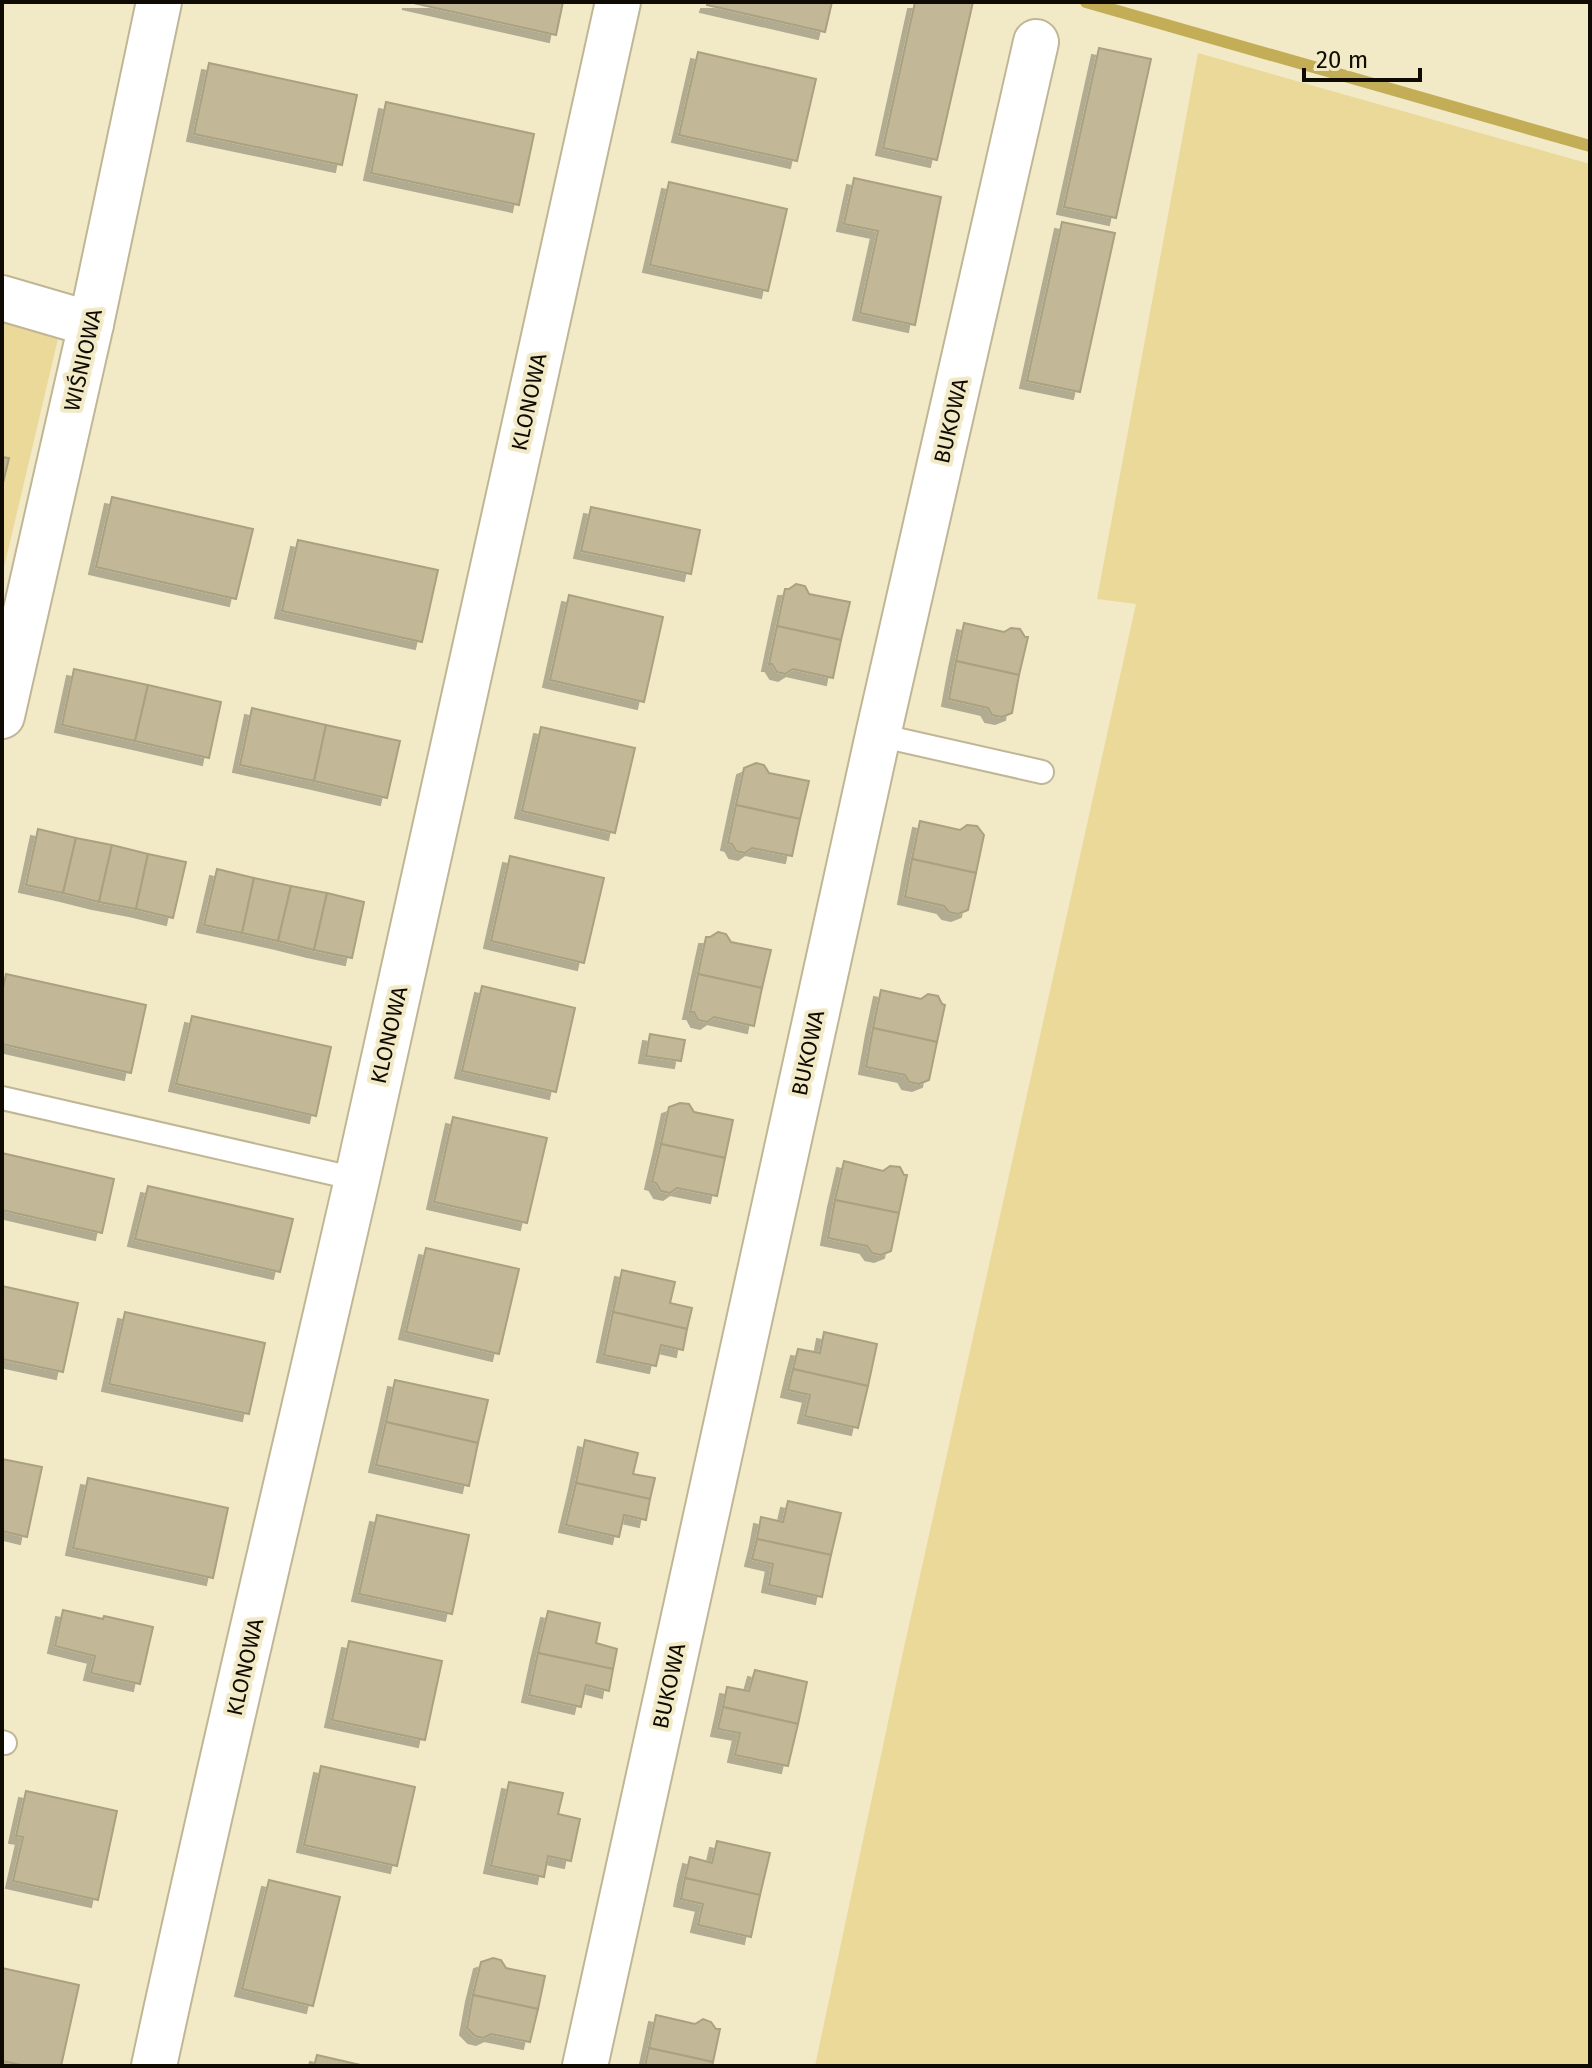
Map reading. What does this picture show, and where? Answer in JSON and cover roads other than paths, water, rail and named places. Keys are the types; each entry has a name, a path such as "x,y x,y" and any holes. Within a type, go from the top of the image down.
{"street":[{"name":"WIŚNIOWA","path":"2,716 91,324 159,2"},
{"name":"KLONOWA","path":"154,2066 191,1893 357,1179 618,2"},
{"name":"BUKOWA","path":"585,2066 878,735 1036,42"},
{"path":"2,298 91,324"}],"lane":[{"path":"878,735 1042,772"},
{"path":"2,1098 357,1179"}],"waterway":[{"path":"1086,2 1590,146"}]}
